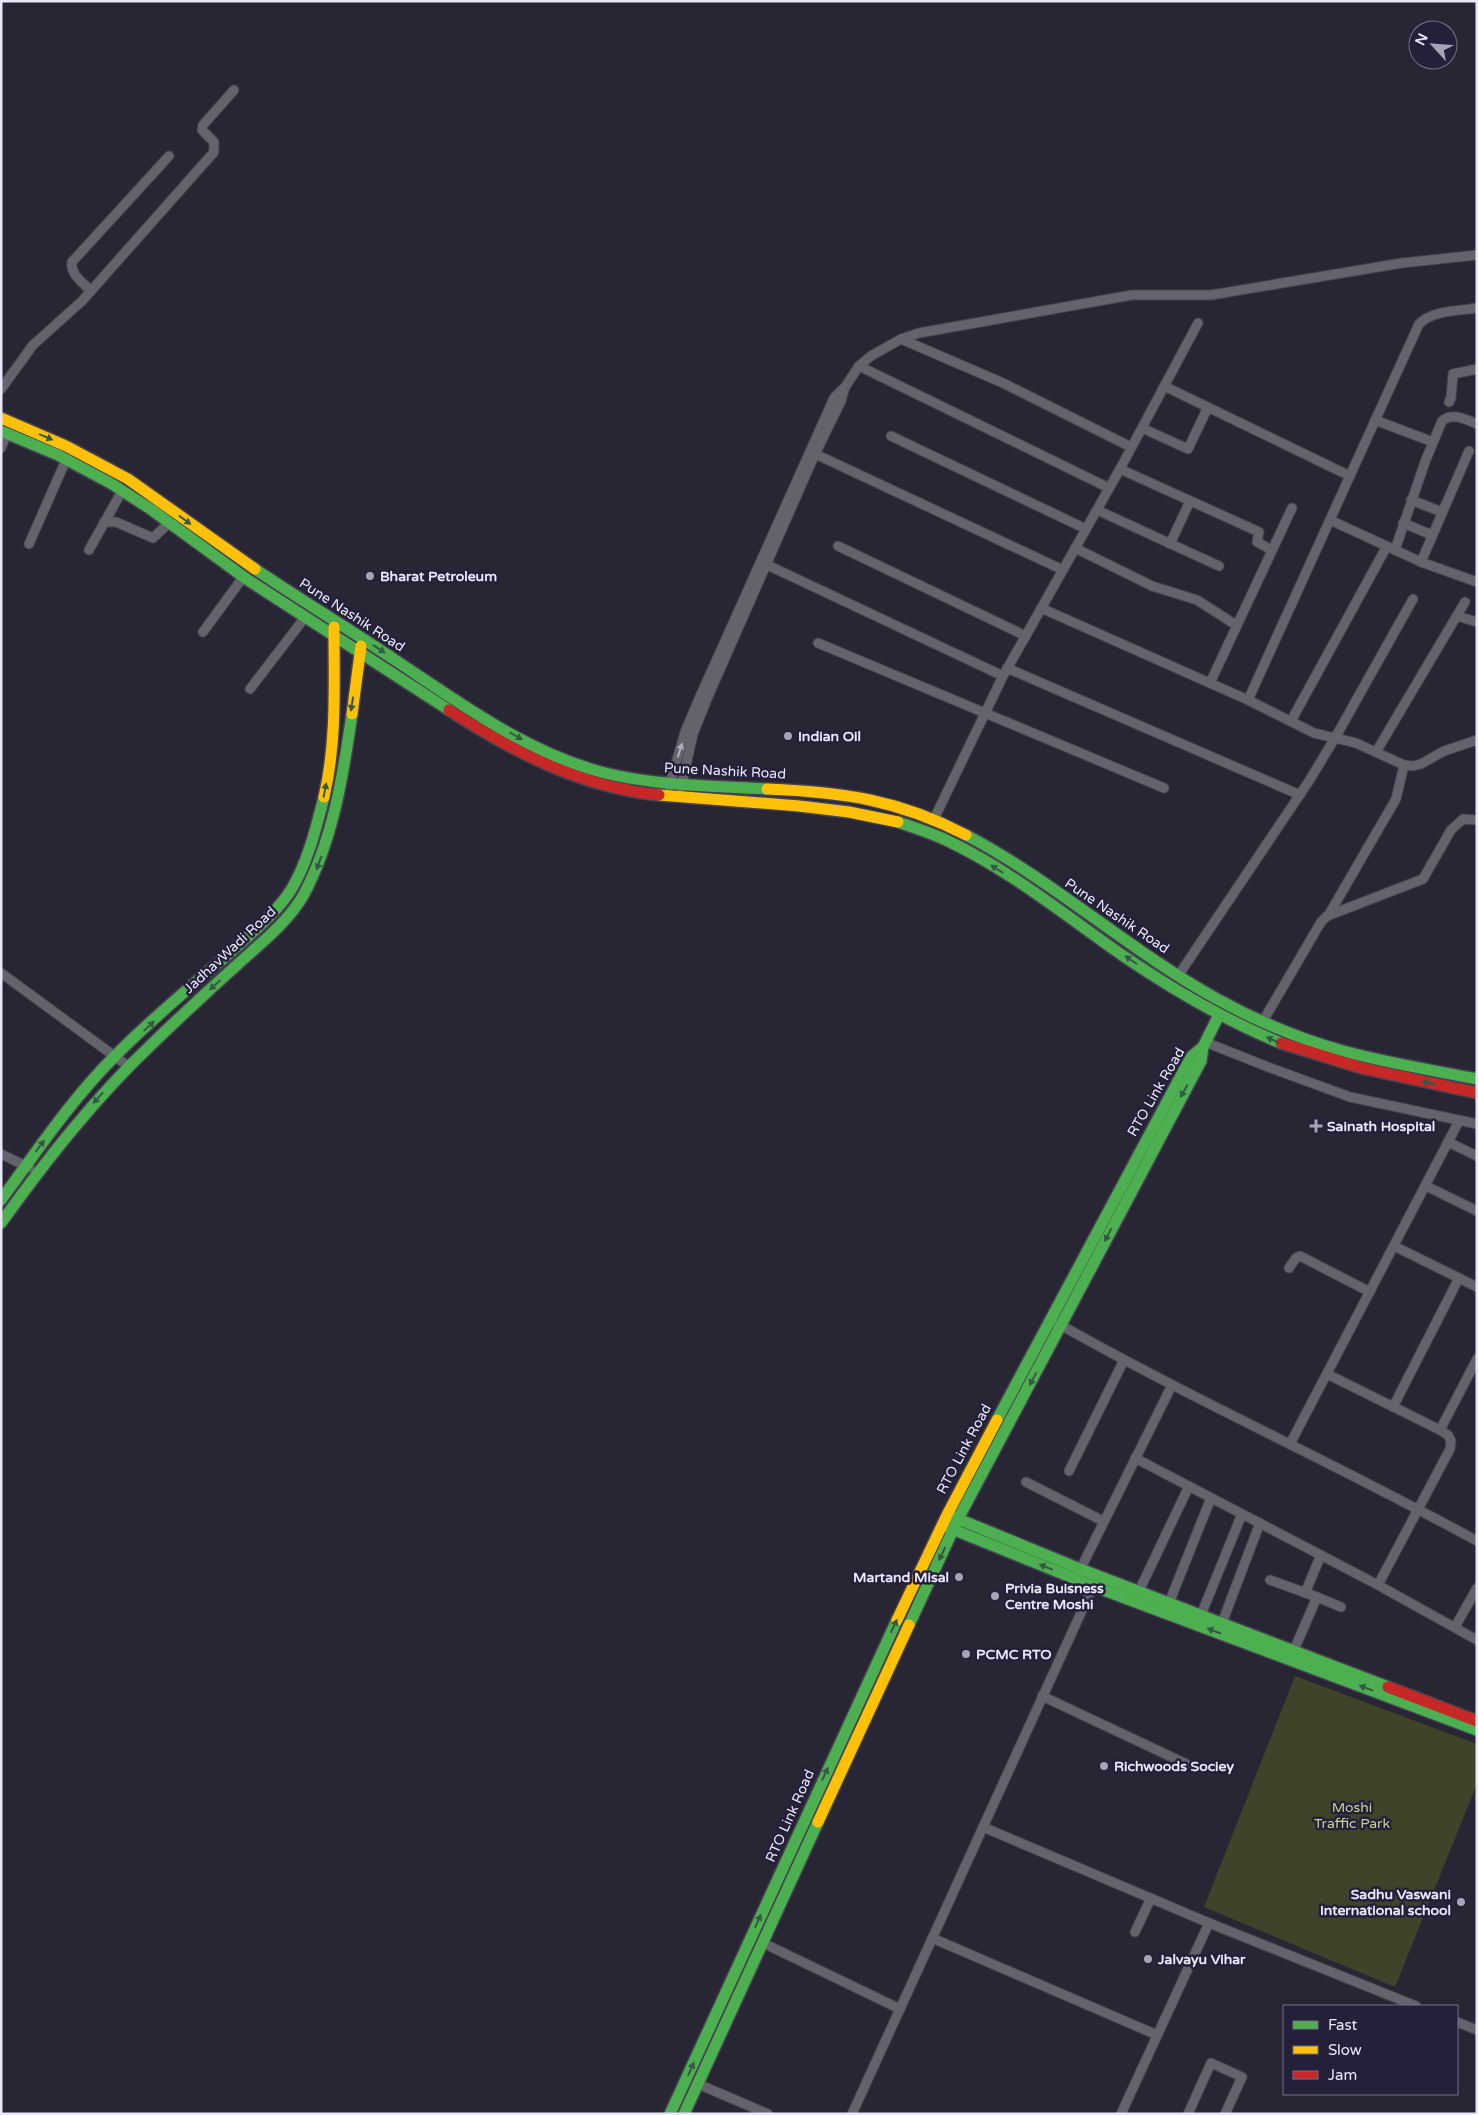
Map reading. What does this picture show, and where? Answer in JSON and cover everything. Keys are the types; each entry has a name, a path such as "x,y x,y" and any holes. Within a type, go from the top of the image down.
{"main road":[{"name":"Pune Nashik Road","path":"1,418 76,451 132,482 245,562 334,621 469,708 547,752 595,771 639,780 826,793 872,800 934,819 984,845 1021,868 1178,976 1216,998 1263,1021 1322,1044 1361,1055 1477,1079"},
{"name":"Pune Nashik Road","path":"4,432 66,460 122,491 333,636 458,716 530,758 582,780 610,787 667,796 827,808 880,816 911,825 949,841 982,860 1022,885 1147,971 1242,1027 1284,1045 1322,1058 1409,1079 1477,1092"},
{"name":"JadhavWadi Road","path":"1,1200 62,1117 114,1057 271,914 283,900 297,878 316,829 328,778 334,708 334,621"},
{"name":"JadhavWadi Road","path":"1,1223 86,1112 128,1066 277,929 302,898 316,871 334,818 363,639"},
{"path":"1204,1044 1219,1014"},
{"name":"RTO Link Road","path":"670,2114 850,1719 944,1520 1191,1058 1204,1044"},
{"name":"RTO Link Road","path":"684,2114 956,1525 1139,1174 1201,1061 1204,1044"},
{"path":"944,1520 1477,1730"},
{"path":"1095,1581 1139,1591 1477,1721"}],"street":[{"path":"1,389 33,345 90,291 214,152 214,142 202,130 203,125 234,90"},
{"path":"90,291 73,272 72,262 169,156"},
{"path":"680,797 676,784 685,732 699,699 764,563 834,398 845,387 859,366 871,356 902,339 934,330 1132,295 1211,295 1402,263 1477,255"},
{"path":"1248,700 1419,324 1424,318 1433,315 1477,308"},
{"path":"934,819 1005,672 1120,469 1198,323"},
{"path":"902,339 1002,382 1132,447"},
{"path":"859,366 1109,488"},
{"path":"1448,402 1451,398 1453,374 1477,370"},
{"path":"1164,386 1350,476"},
{"path":"1142,428 1188,449 1208,407"},
{"path":"1290,721 1404,523 1432,442 1442,421 1452,416 1477,424"},
{"path":"1375,420 1432,442"},
{"path":"1,448 4,432"},
{"path":"891,436 1086,529"},
{"path":"1420,562 1469,451"},
{"path":"812,452 1062,570"},
{"path":"30,544 66,460"},
{"path":"1120,469 1258,532 1257,542 1272,550"},
{"path":"89,550 122,491"},
{"path":"1411,500 1442,512"},
{"path":"1170,544 1190,501"},
{"path":"1210,683 1292,508"},
{"path":"1097,510 1218,566"},
{"path":"1330,520 1420,562 1477,582"},
{"path":"104,522 116,522 153,538 169,523"},
{"path":"1404,523 1432,535"},
{"path":"838,546 1026,636"},
{"path":"1075,548 1152,586 1197,600 1236,625"},
{"path":"764,563 1005,672 1300,795"},
{"path":"203,632 244,576"},
{"path":"1178,976 1300,795 1335,738 1413,599"},
{"path":"1376,752 1465,602"},
{"path":"250,688 305,617 315,608"},
{"path":"1041,608 1248,700 1314,732 1356,742 1404,765 1421,764 1444,752 1477,740"},
{"path":"1457,616 1477,622"},
{"path":"818,643 1164,788"},
{"path":"1263,1021 1396,799 1404,765"},
{"path":"667,796 676,784"},
{"path":"1327,916 1423,879 1451,830 1463,819 1477,820"},
{"path":"1,974 128,1066"},
{"path":"1204,1044 1350,1096 1477,1124"},
{"path":"1290,1444 1459,1121"},
{"path":"1448,1142 1477,1156"},
{"path":"1,1154 26,1165 38,1174"},
{"path":"1426,1186 1477,1211"},
{"path":"1394,1246 1477,1287"},
{"path":"1289,1268 1296,1258 1300,1256 1370,1292"},
{"path":"1393,1407 1459,1278"},
{"path":"1050,1320 1172,1385 1417,1508 1477,1541"},
{"path":"1440,1430 1477,1359"},
{"path":"1069,1471 1124,1360"},
{"path":"1326,1374 1440,1430 1448,1435 1451,1441 1450,1449 1417,1508 1378,1585"},
{"path":"1078,1574 1172,1385"},
{"path":"1135,1458 1378,1585 1477,1640"},
{"path":"1026,1482 1103,1521"},
{"path":"1139,1591 1189,1486"},
{"path":"1169,1603 1211,1498"},
{"path":"1201,1615 1242,1514"},
{"path":"1222,1623 1260,1523"},
{"path":"1304,1593 1321,1555"},
{"path":"1270,1580 1341,1606"},
{"path":"852,2114 1095,1581"},
{"path":"1455,1627 1477,1588"},
{"path":"1294,1650 1317,1597"},
{"path":"1042,1696 1195,1768"},
{"path":"983,1827 1210,1923 1414,2005"},
{"path":"1135,1932 1151,1898"},
{"path":"1121,2114 1210,1923"},
{"path":"932,1938 1157,2035"},
{"path":"763,1943 900,2009"},
{"path":"1458,2022 1477,2030"},
{"path":"1188,2114 1211,2063 1242,2077 1225,2114"},
{"path":"698,2084 768,2114"}],"green space":[{"name":"Moshi Traffic Park","path":"1295,1676 1477,1744 1477,1784 1395,1987 1204,1907"}],"traffic: fast":[{"path":"1,431 58,455 112,484 152,510 248,580 449,710"},
{"path":"255,569 470,710 496,726 549,753 605,773 645,781 767,789"},
{"path":"1,1223 54,1152 91,1107 173,1024 273,932 297,906 313,875 329,830 345,761 352,714"},
{"path":"1,1200 55,1126 98,1073 172,1002 256,929 285,898 297,879 307,856 324,797"},
{"path":"898,822 942,838 994,866 1160,980 1219,1014 1281,1043"},
{"path":"966,835 1031,874 1185,980 1247,1015 1278,1029 1343,1051 1393,1063 1477,1079"},
{"path":"909,1625 958,1519 1201,1061 1203,1047 1219,1015"},
{"path":"997,1420 1191,1057 1203,1047"},
{"path":"951,1516 1080,1569 1388,1687"},
{"path":"947,1527 1093,1586 1477,1730"},
{"path":"670,2114 897,1620"},
{"path":"684,2114 818,1822"}],"traffic: slow":[{"path":"1,418 66,446 128,479 255,569"},
{"path":"324,797 333,734 334,627"},
{"path":"352,714 361,646"},
{"path":"767,789 795,790 870,800 917,813 966,835"},
{"path":"659,795 799,806 849,812 898,822"},
{"path":"897,1620 947,1515 997,1420"},
{"path":"818,1822 909,1625"}],"traffic: jam":[{"path":"449,710 498,740 575,776 630,791 659,795"},
{"path":"1281,1043 1362,1068 1477,1093"},
{"path":"1388,1687 1477,1721"}],"place":[{"name":"Bharat Petroleum","path":"370,576"},
{"name":"Indian Oil","path":"788,736"},
{"name":"Sainath Hospital","path":"1316,1126"},
{"name":"Martand Misal","path":"959,1577"},
{"name":"Privia Buisness Centre Moshi","path":"995,1596"},
{"name":"PCMC RTO","path":"966,1654"},
{"name":"Richwoods Sociey","path":"1104,1766"},
{"name":"Sadhu Vaswani International school","path":"1461,1902"},
{"name":"Jalvayu Vihar","path":"1148,1959"}]}
